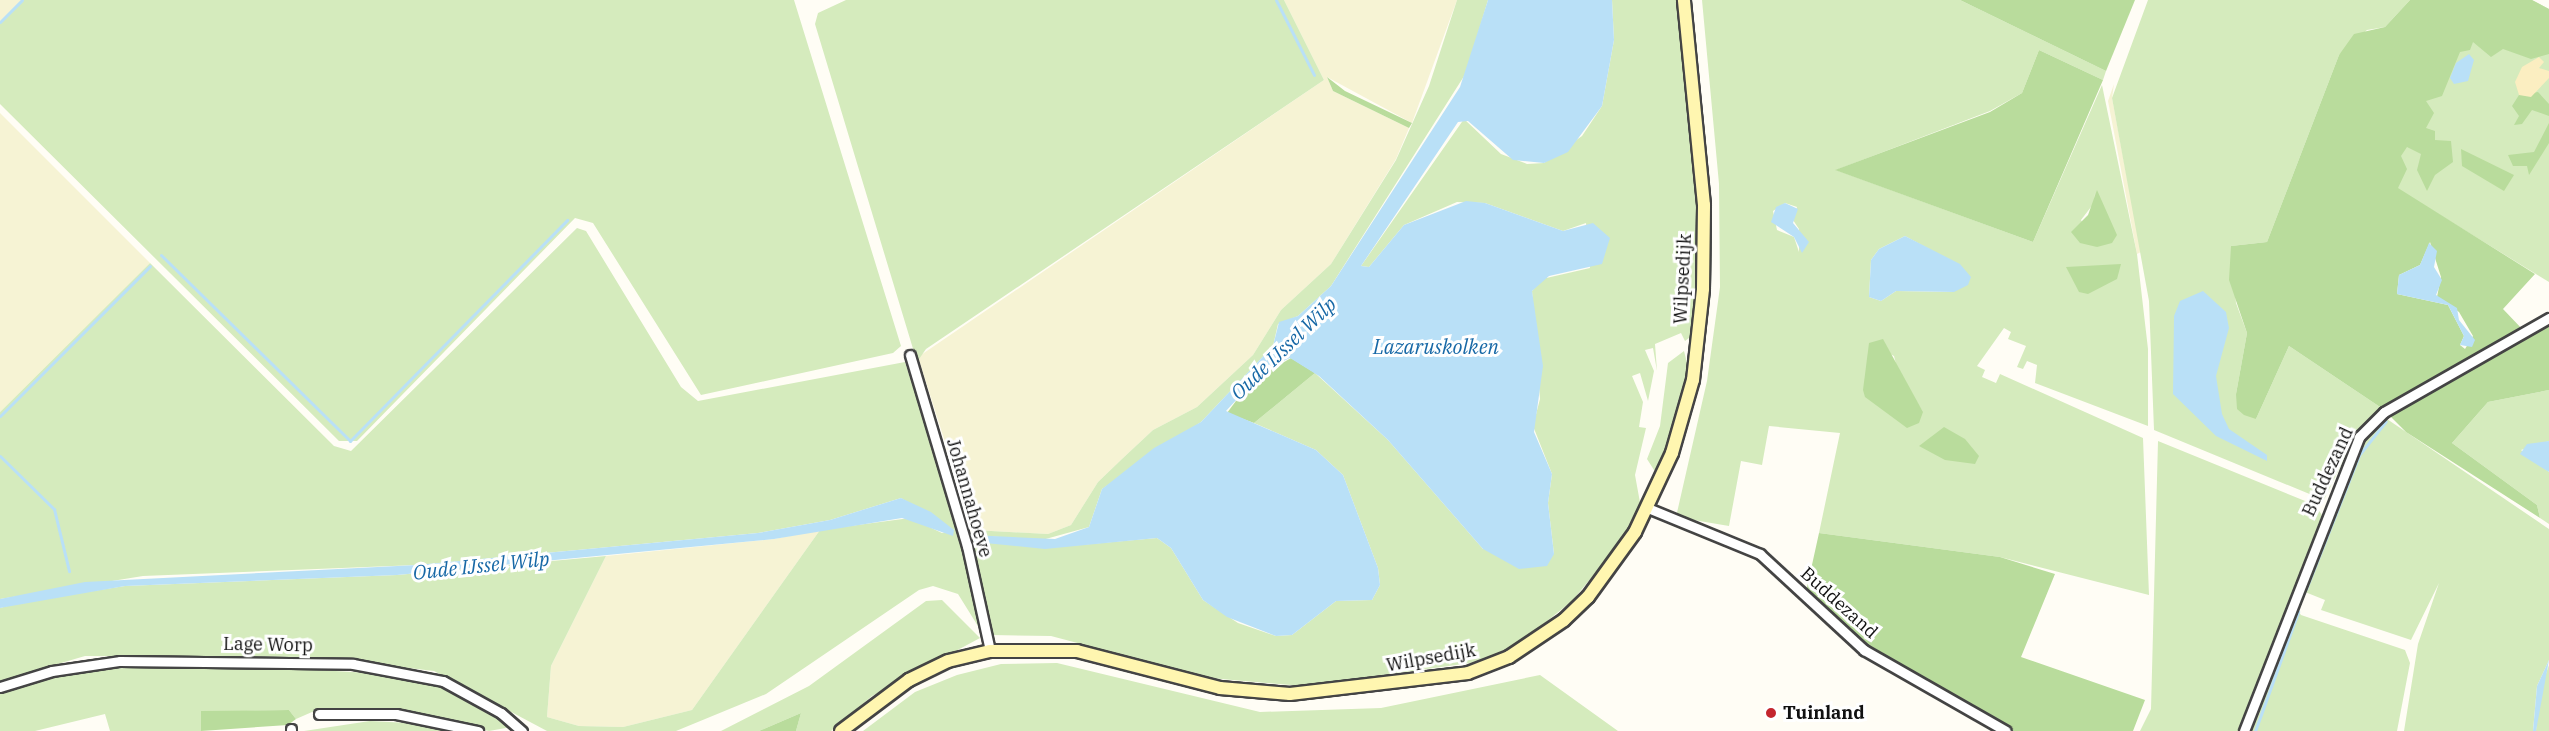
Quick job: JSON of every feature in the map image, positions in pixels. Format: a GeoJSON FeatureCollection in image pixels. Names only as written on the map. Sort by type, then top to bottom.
{"type":"FeatureCollection","features":[{"type":"Feature","properties":{"kind":"main road","name":"Wilpsedijk"},"geometry":{"type":"LineString","coordinates":[[841,731],[909,680],[948,661],[990,651],[1077,651],[1258,693],[1324,692],[1468,673],[1509,657],[1564,620],[1622,554],[1648,508],[1687,403],[1703,289],[1702,158],[1684,0]]}},
{"type":"Feature","properties":{"kind":"street","name":"Buddezand"},"geometry":{"type":"LineString","coordinates":[[2244,731],[2359,437],[2384,412],[2549,318]]}},
{"type":"Feature","properties":{"kind":"street","name":"Johannahoeve"},"geometry":{"type":"LineString","coordinates":[[910,355],[967,546],[990,651]]}},
{"type":"Feature","properties":{"kind":"street","name":"Buddezand"},"geometry":{"type":"LineString","coordinates":[[1648,508],[1760,554],[1876,658],[2006,731]]}},
{"type":"Feature","properties":{"kind":"street","name":"Lage Worp"},"geometry":{"type":"LineString","coordinates":[[0,687],[52,671],[120,661],[353,664],[443,681],[501,713],[522,731]]}},
{"type":"Feature","properties":{"kind":"street"},"geometry":{"type":"LineString","coordinates":[[319,714],[396,714],[478,731]]}},
{"type":"Feature","properties":{"kind":"shaded area"},"geometry":{"type":"Polygon","coordinates":[[[0,0],[24,0],[0,24],[0,0]]]}},
{"type":"Feature","properties":{"kind":"shaded area"},"geometry":{"type":"Polygon","coordinates":[[[1284,0],[1457,0],[1412,123],[1327,77],[1333,91],[1409,128],[1396,159],[1331,264],[1281,310],[1253,355],[1197,407],[1153,430],[1123,458],[1098,482],[1071,525],[1048,534],[973,530],[918,357],[1324,80],[1284,0]]]}},
{"type":"Feature","properties":{"kind":"shaded area"},"geometry":{"type":"Polygon","coordinates":[[[2114,84],[2112,98],[2141,252],[2137,254],[2108,101],[2114,84]]]}},
{"type":"Feature","properties":{"kind":"shaded area"},"geometry":{"type":"Polygon","coordinates":[[[0,113],[150,263],[0,412],[0,113]]]}},
{"type":"Feature","properties":{"kind":"shaded area"},"geometry":{"type":"Polygon","coordinates":[[[820,530],[692,710],[623,727],[579,726],[547,717],[551,666],[606,556],[774,539],[820,530]]]}},
{"type":"Feature","properties":{"kind":"green space"},"geometry":{"type":"Polygon","coordinates":[[[24,0],[794,0],[901,346],[893,353],[701,395],[593,223],[575,218],[357,441],[339,441],[0,104],[0,24],[24,0]]]}},
{"type":"Feature","properties":{"kind":"green space"},"geometry":{"type":"Polygon","coordinates":[[[846,0],[1284,0],[1324,80],[926,349],[917,362],[815,24],[818,13],[846,0]]]}},
{"type":"Feature","properties":{"kind":"green space"},"geometry":{"type":"Polygon","coordinates":[[[1457,0],[1488,0],[1466,73],[1331,286],[1298,316],[1278,324],[1273,346],[1201,422],[1102,489],[1089,527],[1042,540],[971,535],[973,530],[1048,534],[1071,525],[1098,482],[1123,458],[1153,430],[1197,407],[1253,355],[1281,310],[1331,264],[1396,160],[1429,86],[1457,0]]]}},
{"type":"Feature","properties":{"kind":"green space"},"geometry":{"type":"Polygon","coordinates":[[[1612,0],[1678,0],[1697,185],[1694,334],[1685,341],[1681,333],[1655,344],[1657,371],[1653,348],[1645,350],[1654,371],[1648,401],[1640,373],[1632,376],[1643,402],[1639,427],[1646,428],[1635,475],[1641,508],[1626,536],[1572,601],[1521,642],[1478,662],[1302,686],[1210,678],[1051,636],[992,635],[970,543],[1068,546],[1157,538],[1171,548],[1203,600],[1238,623],[1276,636],[1292,635],[1336,601],[1372,600],[1380,585],[1378,568],[1343,475],[1316,450],[1254,423],[1315,373],[1388,440],[1483,549],[1554,554],[1548,503],[1552,474],[1533,426],[1540,399],[1532,291],[1542,279],[1590,268],[1586,223],[1563,231],[1485,203],[1457,202],[1404,225],[1369,267],[1361,266],[1464,119],[1501,154],[1527,164],[1544,163],[1582,136],[1602,106],[1614,40],[1612,0]]]}},
{"type":"Feature","properties":{"kind":"green space"},"geometry":{"type":"Polygon","coordinates":[[[1702,0],[1960,0],[2106,71],[2103,80],[2039,50],[2022,93],[1990,111],[1836,170],[2033,242],[2102,85],[2137,254],[2148,349],[2148,426],[2035,383],[2037,365],[2027,361],[2023,369],[2017,367],[2026,346],[2008,339],[2011,332],[2004,328],[1977,366],[1985,370],[1982,377],[1996,383],[2000,374],[2143,438],[2149,595],[2000,557],[1819,533],[1840,433],[1769,426],[1762,465],[1741,461],[1729,526],[1676,517],[1707,381],[1720,287],[1719,184],[1702,0]],[[2094,193],[2094,203],[2081,220],[2097,247],[2094,193]],[[1785,203],[1773,211],[1777,230],[1794,237],[1799,252],[1799,229],[1793,220],[1797,207],[1785,203]],[[1905,236],[1879,249],[1871,260],[1869,297],[1881,301],[1896,291],[1954,292],[1940,255],[1905,236]],[[1869,343],[1923,412],[1899,376],[1894,356],[1869,343]]]}},
{"type":"Feature","properties":{"kind":"green space"},"geometry":{"type":"Polygon","coordinates":[[[1960,0],[2135,0],[2106,71],[1960,0]]]}},
{"type":"Feature","properties":{"kind":"green space"},"geometry":{"type":"Polygon","coordinates":[[[2148,0],[2410,0],[2385,27],[2367,30],[2339,55],[2267,242],[2231,246],[2236,303],[2247,333],[2236,394],[2256,419],[2289,346],[2383,409],[2356,435],[2324,500],[2154,430],[2149,301],[2112,98],[2148,0]]]}},
{"type":"Feature","properties":{"kind":"green space"},"geometry":{"type":"Polygon","coordinates":[[[2410,0],[2532,0],[2549,9],[2549,54],[2531,59],[2503,49],[2491,57],[2473,42],[2470,50],[2460,52],[2442,96],[2426,101],[2434,113],[2426,128],[2435,131],[2435,140],[2451,141],[2453,162],[2435,175],[2427,191],[2417,170],[2421,154],[2407,147],[2401,156],[2407,169],[2398,188],[2535,274],[2503,309],[2524,331],[2383,409],[2289,346],[2256,419],[2244,415],[2237,409],[2236,394],[2247,333],[2229,280],[2231,246],[2267,242],[2339,55],[2354,34],[2385,27],[2410,0]],[[2430,242],[2420,265],[2399,275],[2397,294],[2448,305],[2464,336],[2460,345],[2465,349],[2473,336],[2459,312],[2437,297],[2441,277],[2430,242]]]}},
{"type":"Feature","properties":{"kind":"green space"},"geometry":{"type":"Polygon","coordinates":[[[2452,0],[2532,0],[2549,9],[2549,282],[2370,172],[2452,0]]]}},
{"type":"Feature","properties":{"kind":"green space"},"geometry":{"type":"Polygon","coordinates":[[[2039,50],[2103,80],[2033,242],[1835,170],[1990,112],[2022,93],[2039,50]]]}},
{"type":"Feature","properties":{"kind":"green space"},"geometry":{"type":"Polygon","coordinates":[[[1327,77],[1345,91],[1412,123],[1409,128],[1333,91],[1327,77]]]}},
{"type":"Feature","properties":{"kind":"green space"},"geometry":{"type":"Polygon","coordinates":[[[2538,92],[2549,104],[2549,116],[2532,110],[2522,124],[2514,125],[2519,116],[2512,106],[2519,95],[2538,92]]]}},
{"type":"Feature","properties":{"kind":"green space"},"geometry":{"type":"Polygon","coordinates":[[[2549,123],[2549,143],[2529,175],[2527,166],[2513,166],[2508,155],[2534,152],[2549,123]]]}},
{"type":"Feature","properties":{"kind":"green space"},"geometry":{"type":"Polygon","coordinates":[[[2461,149],[2514,175],[2504,191],[2462,166],[2461,149]]]}},
{"type":"Feature","properties":{"kind":"green space"},"geometry":{"type":"Polygon","coordinates":[[[2097,190],[2117,235],[2112,243],[2097,247],[2080,243],[2071,232],[2088,215],[2097,190]]]}},
{"type":"Feature","properties":{"kind":"green space"},"geometry":{"type":"Polygon","coordinates":[[[577,228],[586,231],[681,387],[698,401],[905,362],[964,545],[981,631],[958,594],[933,586],[919,590],[766,694],[676,731],[547,731],[434,671],[316,657],[85,656],[0,681],[0,608],[22,602],[125,586],[397,575],[606,556],[551,666],[547,717],[579,726],[623,727],[692,710],[820,530],[910,518],[942,533],[954,530],[901,498],[830,520],[758,533],[417,565],[143,576],[0,599],[0,412],[150,263],[334,446],[351,451],[577,228]]]}},
{"type":"Feature","properties":{"kind":"green space"},"geometry":{"type":"Polygon","coordinates":[[[2121,264],[2117,279],[2088,294],[2079,292],[2066,267],[2121,264]]]}},
{"type":"Feature","properties":{"kind":"green space"},"geometry":{"type":"Polygon","coordinates":[[[2549,325],[2549,390],[2488,402],[2452,443],[2537,505],[2540,518],[2406,432],[2388,414],[2549,325]]]}},
{"type":"Feature","properties":{"kind":"green space"},"geometry":{"type":"Polygon","coordinates":[[[1883,339],[1923,412],[1919,423],[1907,428],[1865,397],[1863,390],[1869,343],[1883,339]]]}},
{"type":"Feature","properties":{"kind":"green space"},"geometry":{"type":"Polygon","coordinates":[[[1684,351],[1689,371],[1679,415],[1660,469],[1654,470],[1647,459],[1660,426],[1668,363],[1684,351]]]}},
{"type":"Feature","properties":{"kind":"green space"},"geometry":{"type":"Polygon","coordinates":[[[1291,358],[1315,373],[1254,423],[1227,413],[1250,382],[1291,358]]]}},
{"type":"Feature","properties":{"kind":"green space"},"geometry":{"type":"Polygon","coordinates":[[[2549,390],[2549,441],[2521,450],[2549,472],[2549,524],[2540,518],[2537,505],[2452,443],[2488,402],[2549,390]]]}},
{"type":"Feature","properties":{"kind":"green space"},"geometry":{"type":"Polygon","coordinates":[[[2384,417],[2549,529],[2549,660],[2537,686],[2533,731],[2404,731],[2418,644],[2439,583],[2411,640],[2321,610],[2325,600],[2300,590],[2362,438],[2384,417]]]}},
{"type":"Feature","properties":{"kind":"green space"},"geometry":{"type":"Polygon","coordinates":[[[1944,427],[1965,439],[1979,456],[1975,464],[1945,460],[1919,446],[1944,427]]]}},
{"type":"Feature","properties":{"kind":"green space"},"geometry":{"type":"Polygon","coordinates":[[[2158,441],[2315,505],[2322,515],[2239,731],[2140,731],[2151,709],[2158,441]]]}},
{"type":"Feature","properties":{"kind":"green space"},"geometry":{"type":"Polygon","coordinates":[[[1819,533],[2000,557],[2055,574],[2021,657],[2145,700],[2133,731],[2014,731],[1902,671],[1854,637],[1806,592],[1819,533]]]}},
{"type":"Feature","properties":{"kind":"green space"},"geometry":{"type":"Polygon","coordinates":[[[942,600],[980,638],[872,696],[831,731],[796,731],[801,713],[759,731],[721,731],[809,686],[926,601],[942,600]]]}},
{"type":"Feature","properties":{"kind":"green space"},"geometry":{"type":"Polygon","coordinates":[[[2294,605],[2301,615],[2405,650],[2410,663],[2397,731],[2248,731],[2294,605]]]}},
{"type":"Feature","properties":{"kind":"green space"},"geometry":{"type":"Polygon","coordinates":[[[1057,663],[1260,712],[1381,708],[1540,675],[1618,731],[863,731],[915,692],[957,675],[1001,664],[1057,663]]]}},
{"type":"Feature","properties":{"kind":"green space"},"geometry":{"type":"Polygon","coordinates":[[[231,665],[403,675],[451,687],[512,727],[489,731],[397,711],[360,709],[312,712],[296,719],[289,710],[201,712],[201,731],[110,731],[105,714],[35,731],[0,731],[0,691],[13,686],[96,669],[231,665]]]}},
{"type":"Feature","properties":{"kind":"green space"},"geometry":{"type":"Polygon","coordinates":[[[2549,665],[2549,731],[2536,731],[2539,694],[2549,665]]]}},
{"type":"Feature","properties":{"kind":"green space"},"geometry":{"type":"Polygon","coordinates":[[[289,710],[296,719],[288,725],[201,731],[201,711],[289,710]]]}},
{"type":"Feature","properties":{"kind":"green space"},"geometry":{"type":"Polygon","coordinates":[[[801,713],[796,731],[759,731],[801,713]]]}},
{"type":"Feature","properties":{"kind":"green space"},"geometry":{"type":"Polygon","coordinates":[[[370,721],[409,723],[450,731],[304,731],[370,721]]]}},
{"type":"Feature","properties":{"kind":"sand"},"geometry":{"type":"Polygon","coordinates":[[[2539,57],[2544,62],[2539,68],[2549,71],[2549,78],[2531,97],[2519,95],[2515,82],[2522,67],[2539,57]]]}},
{"type":"Feature","properties":{"kind":"water","name":"Lazaruskolken"},"geometry":{"type":"Polygon","coordinates":[[[1488,0],[1612,0],[1614,40],[1602,106],[1568,152],[1544,163],[1513,160],[1468,121],[1458,122],[1361,266],[1369,267],[1404,225],[1466,201],[1485,203],[1563,231],[1593,223],[1610,238],[1602,264],[1549,276],[1532,291],[1543,366],[1534,432],[1552,474],[1548,503],[1554,554],[1547,566],[1519,569],[1483,549],[1388,440],[1319,376],[1290,358],[1264,370],[1226,411],[1316,450],[1343,475],[1378,568],[1380,585],[1372,600],[1336,601],[1292,635],[1276,636],[1227,617],[1203,600],[1171,548],[1157,538],[1045,549],[975,542],[971,535],[1055,539],[1089,527],[1102,489],[1154,448],[1201,422],[1273,346],[1279,322],[1298,316],[1331,286],[1460,87],[1488,0]]]}},
{"type":"Feature","properties":{"kind":"water"},"geometry":{"type":"Polygon","coordinates":[[[2469,54],[2474,60],[2468,81],[2454,84],[2450,78],[2456,63],[2469,54]]]}},
{"type":"Feature","properties":{"kind":"water"},"geometry":{"type":"Polygon","coordinates":[[[1785,203],[1798,209],[1793,223],[1809,242],[1802,253],[1794,237],[1771,222],[1776,207],[1785,203]]]}},
{"type":"Feature","properties":{"kind":"water"},"geometry":{"type":"Polygon","coordinates":[[[1905,236],[1960,264],[1971,277],[1968,285],[1954,292],[1896,291],[1881,301],[1869,297],[1871,260],[1879,249],[1905,236]]]}},
{"type":"Feature","properties":{"kind":"water"},"geometry":{"type":"Polygon","coordinates":[[[2429,243],[2437,251],[2434,267],[2442,280],[2436,295],[2457,308],[2459,320],[2475,340],[2472,347],[2460,345],[2464,336],[2448,305],[2397,294],[2399,275],[2420,265],[2429,243]]]}},
{"type":"Feature","properties":{"kind":"water"},"geometry":{"type":"Polygon","coordinates":[[[2203,291],[2226,312],[2229,328],[2216,376],[2222,414],[2229,429],[2267,455],[2267,461],[2216,436],[2173,394],[2174,316],[2180,301],[2203,291]]]}},
{"type":"Feature","properties":{"kind":"water"},"geometry":{"type":"Polygon","coordinates":[[[2549,441],[2549,472],[2520,454],[2527,444],[2549,441]]]}},
{"type":"Feature","properties":{"kind":"water","name":"Oude IJssel Wilp"},"geometry":{"type":"Polygon","coordinates":[[[901,498],[931,512],[954,530],[953,536],[902,518],[774,539],[397,575],[125,586],[0,608],[0,599],[85,582],[417,565],[758,533],[830,520],[901,498]]]}},
{"type":"Feature","properties":{"kind":"water"},"geometry":{"type":"Polygon","coordinates":[[[2549,660],[2536,731],[2533,731],[2537,686],[2549,660]]]}},
{"type":"Feature","properties":{"kind":"waterway"},"geometry":{"type":"LineString","coordinates":[[0,22],[22,0]]}},
{"type":"Feature","properties":{"kind":"waterway"},"geometry":{"type":"LineString","coordinates":[[1276,0],[1314,75]]}},
{"type":"Feature","properties":{"kind":"waterway"},"geometry":{"type":"LineString","coordinates":[[161,255],[350,441],[567,220]]}},
{"type":"Feature","properties":{"kind":"waterway"},"geometry":{"type":"LineString","coordinates":[[0,416],[150,266]]}},
{"type":"Feature","properties":{"kind":"waterway"},"geometry":{"type":"LineString","coordinates":[[2306,589],[2359,455],[2386,421]]}},
{"type":"Feature","properties":{"kind":"waterway"},"geometry":{"type":"LineString","coordinates":[[0,456],[54,509],[69,571]]}},
{"type":"Feature","properties":{"kind":"waterway"},"geometry":{"type":"LineString","coordinates":[[2255,731],[2298,612]]}},
{"type":"Feature","properties":{"kind":"place","name":"Tuinland"},"geometry":{"type":"Point","coordinates":[1771,713]}}]}
